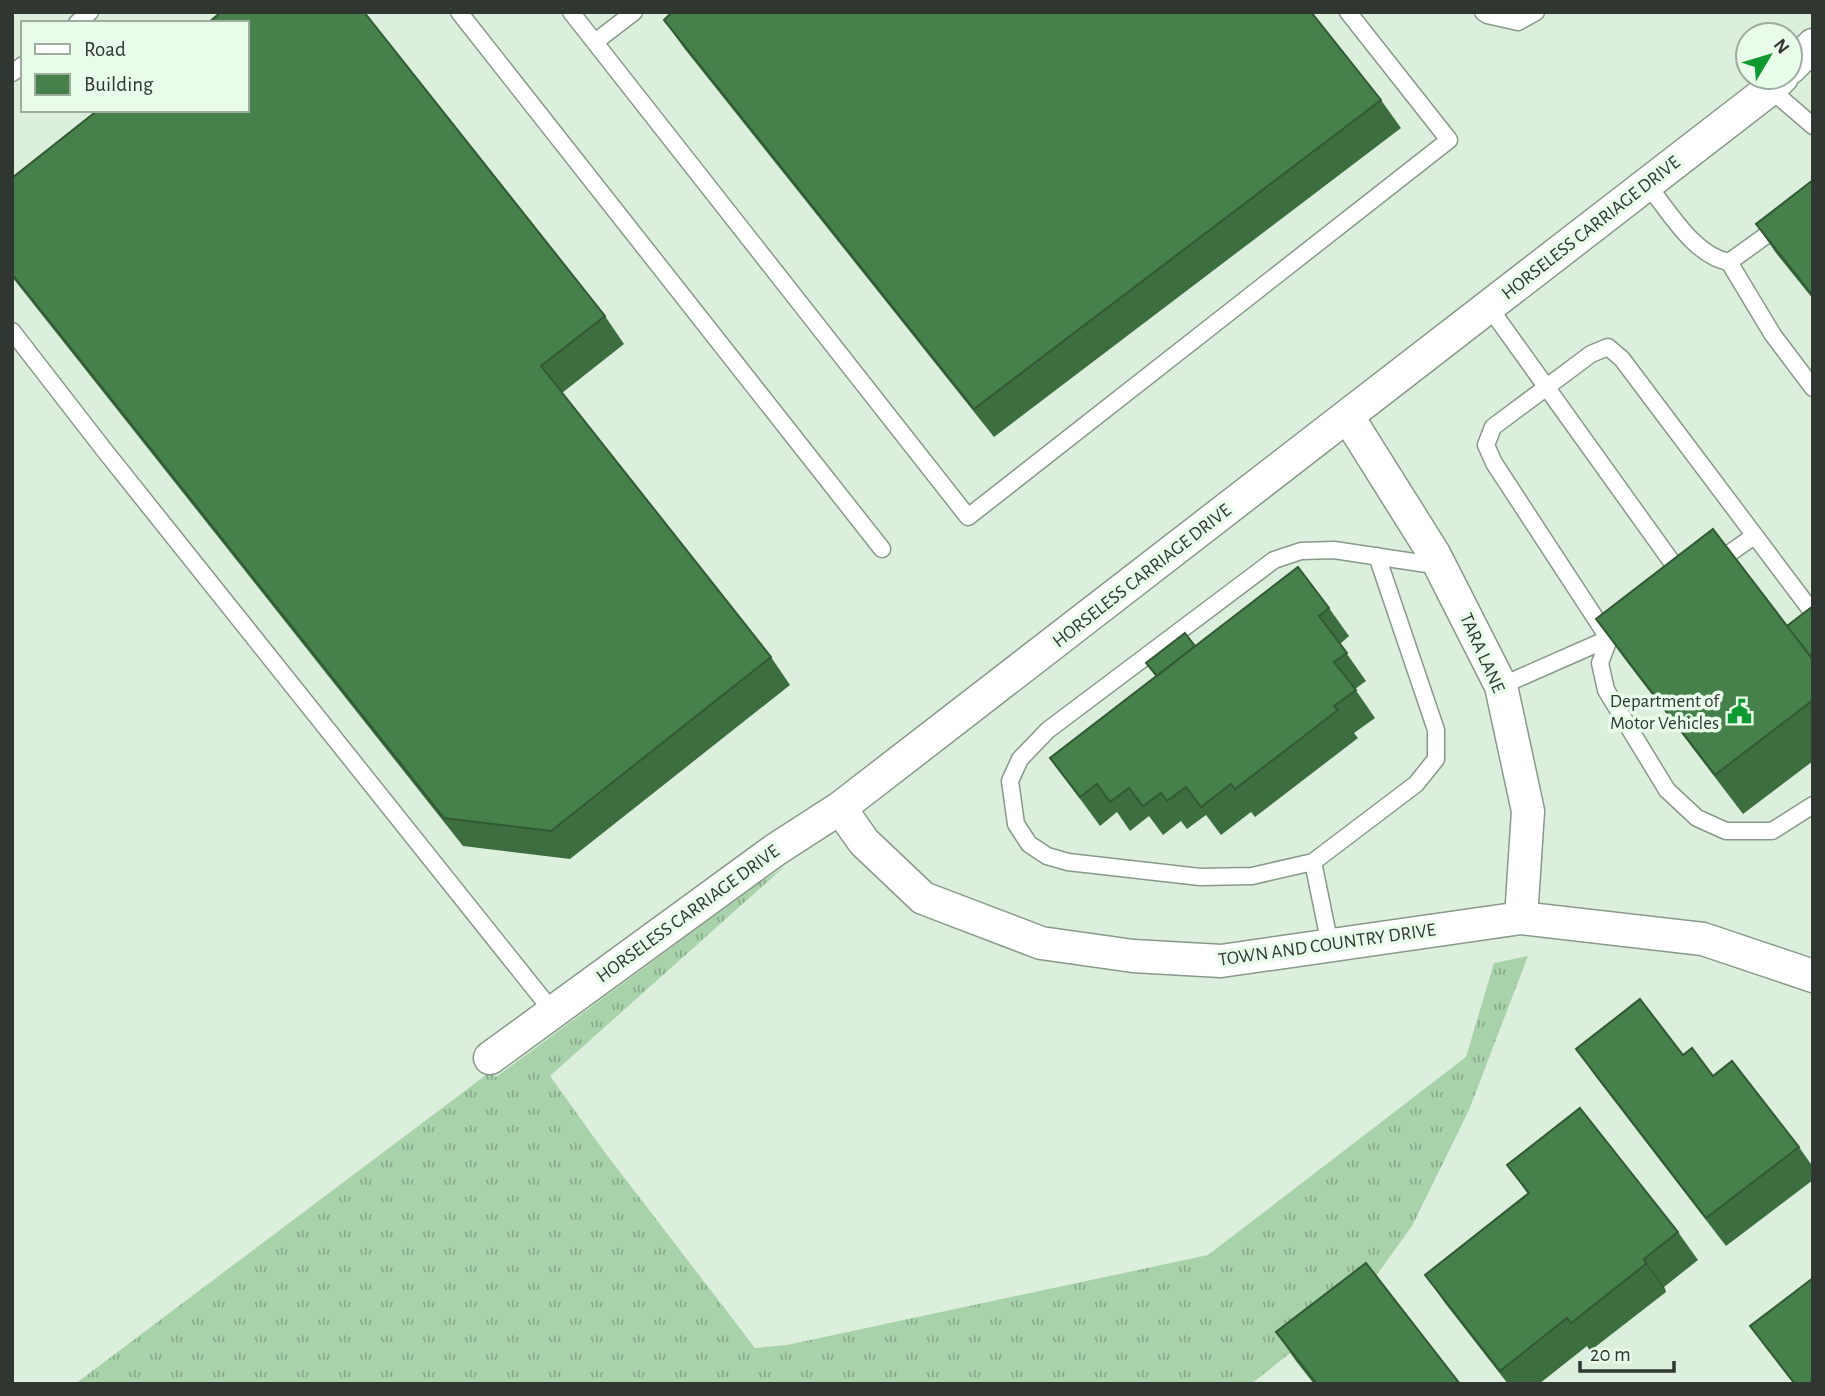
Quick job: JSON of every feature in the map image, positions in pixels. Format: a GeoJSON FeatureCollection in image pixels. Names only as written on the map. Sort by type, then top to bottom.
{"type":"FeatureCollection","features":[{"type":"Feature","properties":{"kind":"street","name":"HORSELESS CARRIAGE DRIVE"},"geometry":{"type":"LineString","coordinates":[[491,1058],[775,850],[840,808],[1348,417],[1765,91]]}},
{"type":"Feature","properties":{"kind":"street","name":"TARA LANE"},"geometry":{"type":"LineString","coordinates":[[1348,417],[1441,566],[1500,686],[1528,811],[1521,918]]}},
{"type":"Feature","properties":{"kind":"street","name":"TOWN AND COUNTRY DRIVE"},"geometry":{"type":"LineString","coordinates":[[840,808],[864,842],[923,898],[1041,943],[1133,956],[1222,961],[1521,918],[1703,939],[1813,976]]}},
{"type":"Feature","properties":{"kind":"lane"},"geometry":{"type":"LineString","coordinates":[[459,12],[883,549]]}},
{"type":"Feature","properties":{"kind":"lane"},"geometry":{"type":"LineString","coordinates":[[571,12],[968,517],[1450,140],[1348,12]]}},
{"type":"Feature","properties":{"kind":"lane"},"geometry":{"type":"LineString","coordinates":[[595,42],[634,12]]}},
{"type":"Feature","properties":{"kind":"lane"},"geometry":{"type":"LineString","coordinates":[[1483,12],[1518,22],[1536,12]]}},
{"type":"Feature","properties":{"kind":"lane"},"geometry":{"type":"LineString","coordinates":[[1790,91],[1813,126]]}},
{"type":"Feature","properties":{"kind":"lane"},"geometry":{"type":"LineString","coordinates":[[1647,184],[1697,246],[1717,260],[1729,262],[1784,223],[1791,215]]}},
{"type":"Feature","properties":{"kind":"lane"},"geometry":{"type":"LineString","coordinates":[[1729,262],[1773,335],[1813,388]]}},
{"type":"Feature","properties":{"kind":"lane"},"geometry":{"type":"LineString","coordinates":[[1489,307],[1682,588],[1754,536]]}},
{"type":"Feature","properties":{"kind":"lane"},"geometry":{"type":"LineString","coordinates":[[12,331],[113,462],[553,1013]]}},
{"type":"Feature","properties":{"kind":"lane"},"geometry":{"type":"LineString","coordinates":[[1615,635],[1494,463],[1486,445],[1493,427],[1591,354],[1608,347],[1622,359],[1813,613]]}},
{"type":"Feature","properties":{"kind":"lane"},"geometry":{"type":"LineString","coordinates":[[1377,556],[1436,730],[1436,759],[1416,784],[1313,862],[1252,876],[1200,877],[1068,862],[1047,856],[1029,844],[1016,824],[1010,781],[1020,759],[1048,730],[1274,559],[1301,551],[1334,550],[1377,556],[1441,566]]}},
{"type":"Feature","properties":{"kind":"lane"},"geometry":{"type":"LineString","coordinates":[[1500,686],[1615,635]]}},
{"type":"Feature","properties":{"kind":"lane"},"geometry":{"type":"LineString","coordinates":[[1615,635],[1600,663],[1606,690],[1667,790],[1697,818],[1726,831],[1772,831],[1813,804]]}},
{"type":"Feature","properties":{"kind":"lane"},"geometry":{"type":"LineString","coordinates":[[1313,862],[1331,945]]}},
{"type":"Feature","properties":{"kind":"green space"},"geometry":{"type":"Polygon","coordinates":[[[784,867],[550,1076],[603,1150],[755,1348],[787,1345],[1208,1255],[1466,1057],[1494,963],[1528,956],[1469,1110],[1412,1226],[1361,1297],[1251,1384],[75,1384],[490,1072],[496,1077],[784,867]]]}},
{"type":"Feature","properties":{"kind":"building"},"geometry":{"type":"Polygon","coordinates":[[[221,12],[364,12],[605,316],[541,366],[771,657],[551,831],[444,818],[12,274],[12,178],[95,112],[248,112],[248,21],[210,21],[221,12]]]}},
{"type":"Feature","properties":{"kind":"building"},"geometry":{"type":"Polygon","coordinates":[[[672,12],[1311,12],[1381,100],[974,409],[664,20],[672,12]]]}},
{"type":"Feature","properties":{"kind":"building"},"geometry":{"type":"Polygon","coordinates":[[[1813,180],[1813,296],[1756,224],[1813,180]]]}},
{"type":"Feature","properties":{"kind":"building","name":"Department of Motor Vehicles"},"geometry":{"type":"Polygon","coordinates":[[[1713,529],[1813,660],[1813,700],[1715,775],[1596,619],[1713,529]]]}},
{"type":"Feature","properties":{"kind":"building"},"geometry":{"type":"Polygon","coordinates":[[[1298,567],[1329,608],[1319,616],[1347,653],[1334,662],[1356,690],[1334,706],[1338,710],[1235,789],[1231,784],[1201,807],[1186,787],[1167,801],[1161,793],[1143,806],[1129,788],[1110,802],[1097,784],[1080,797],[1050,758],[1298,567]]]}},
{"type":"Feature","properties":{"kind":"building"},"geometry":{"type":"Polygon","coordinates":[[[1813,606],[1813,657],[1812,658],[1787,626],[1813,606]]]}},
{"type":"Feature","properties":{"kind":"building"},"geometry":{"type":"Polygon","coordinates":[[[1185,633],[1195,646],[1157,676],[1146,663],[1185,633]]]}},
{"type":"Feature","properties":{"kind":"building"},"geometry":{"type":"Polygon","coordinates":[[[1640,999],[1683,1055],[1692,1048],[1713,1076],[1732,1061],[1799,1147],[1706,1218],[1576,1049],[1640,999]]]}},
{"type":"Feature","properties":{"kind":"building"},"geometry":{"type":"Polygon","coordinates":[[[1580,1108],[1678,1232],[1644,1259],[1646,1264],[1571,1323],[1567,1318],[1500,1371],[1425,1275],[1529,1193],[1507,1165],[1580,1108]]]}},
{"type":"Feature","properties":{"kind":"building"},"geometry":{"type":"Polygon","coordinates":[[[1366,1263],[1460,1384],[1317,1384],[1276,1332],[1366,1263]]]}},
{"type":"Feature","properties":{"kind":"building"},"geometry":{"type":"Polygon","coordinates":[[[1813,1278],[1813,1384],[1795,1384],[1750,1326],[1813,1278]]]}},
{"type":"Feature","properties":{"kind":"place","name":"Department of Motor Vehicles"},"geometry":{"type":"Point","coordinates":[1739,712]}}]}
